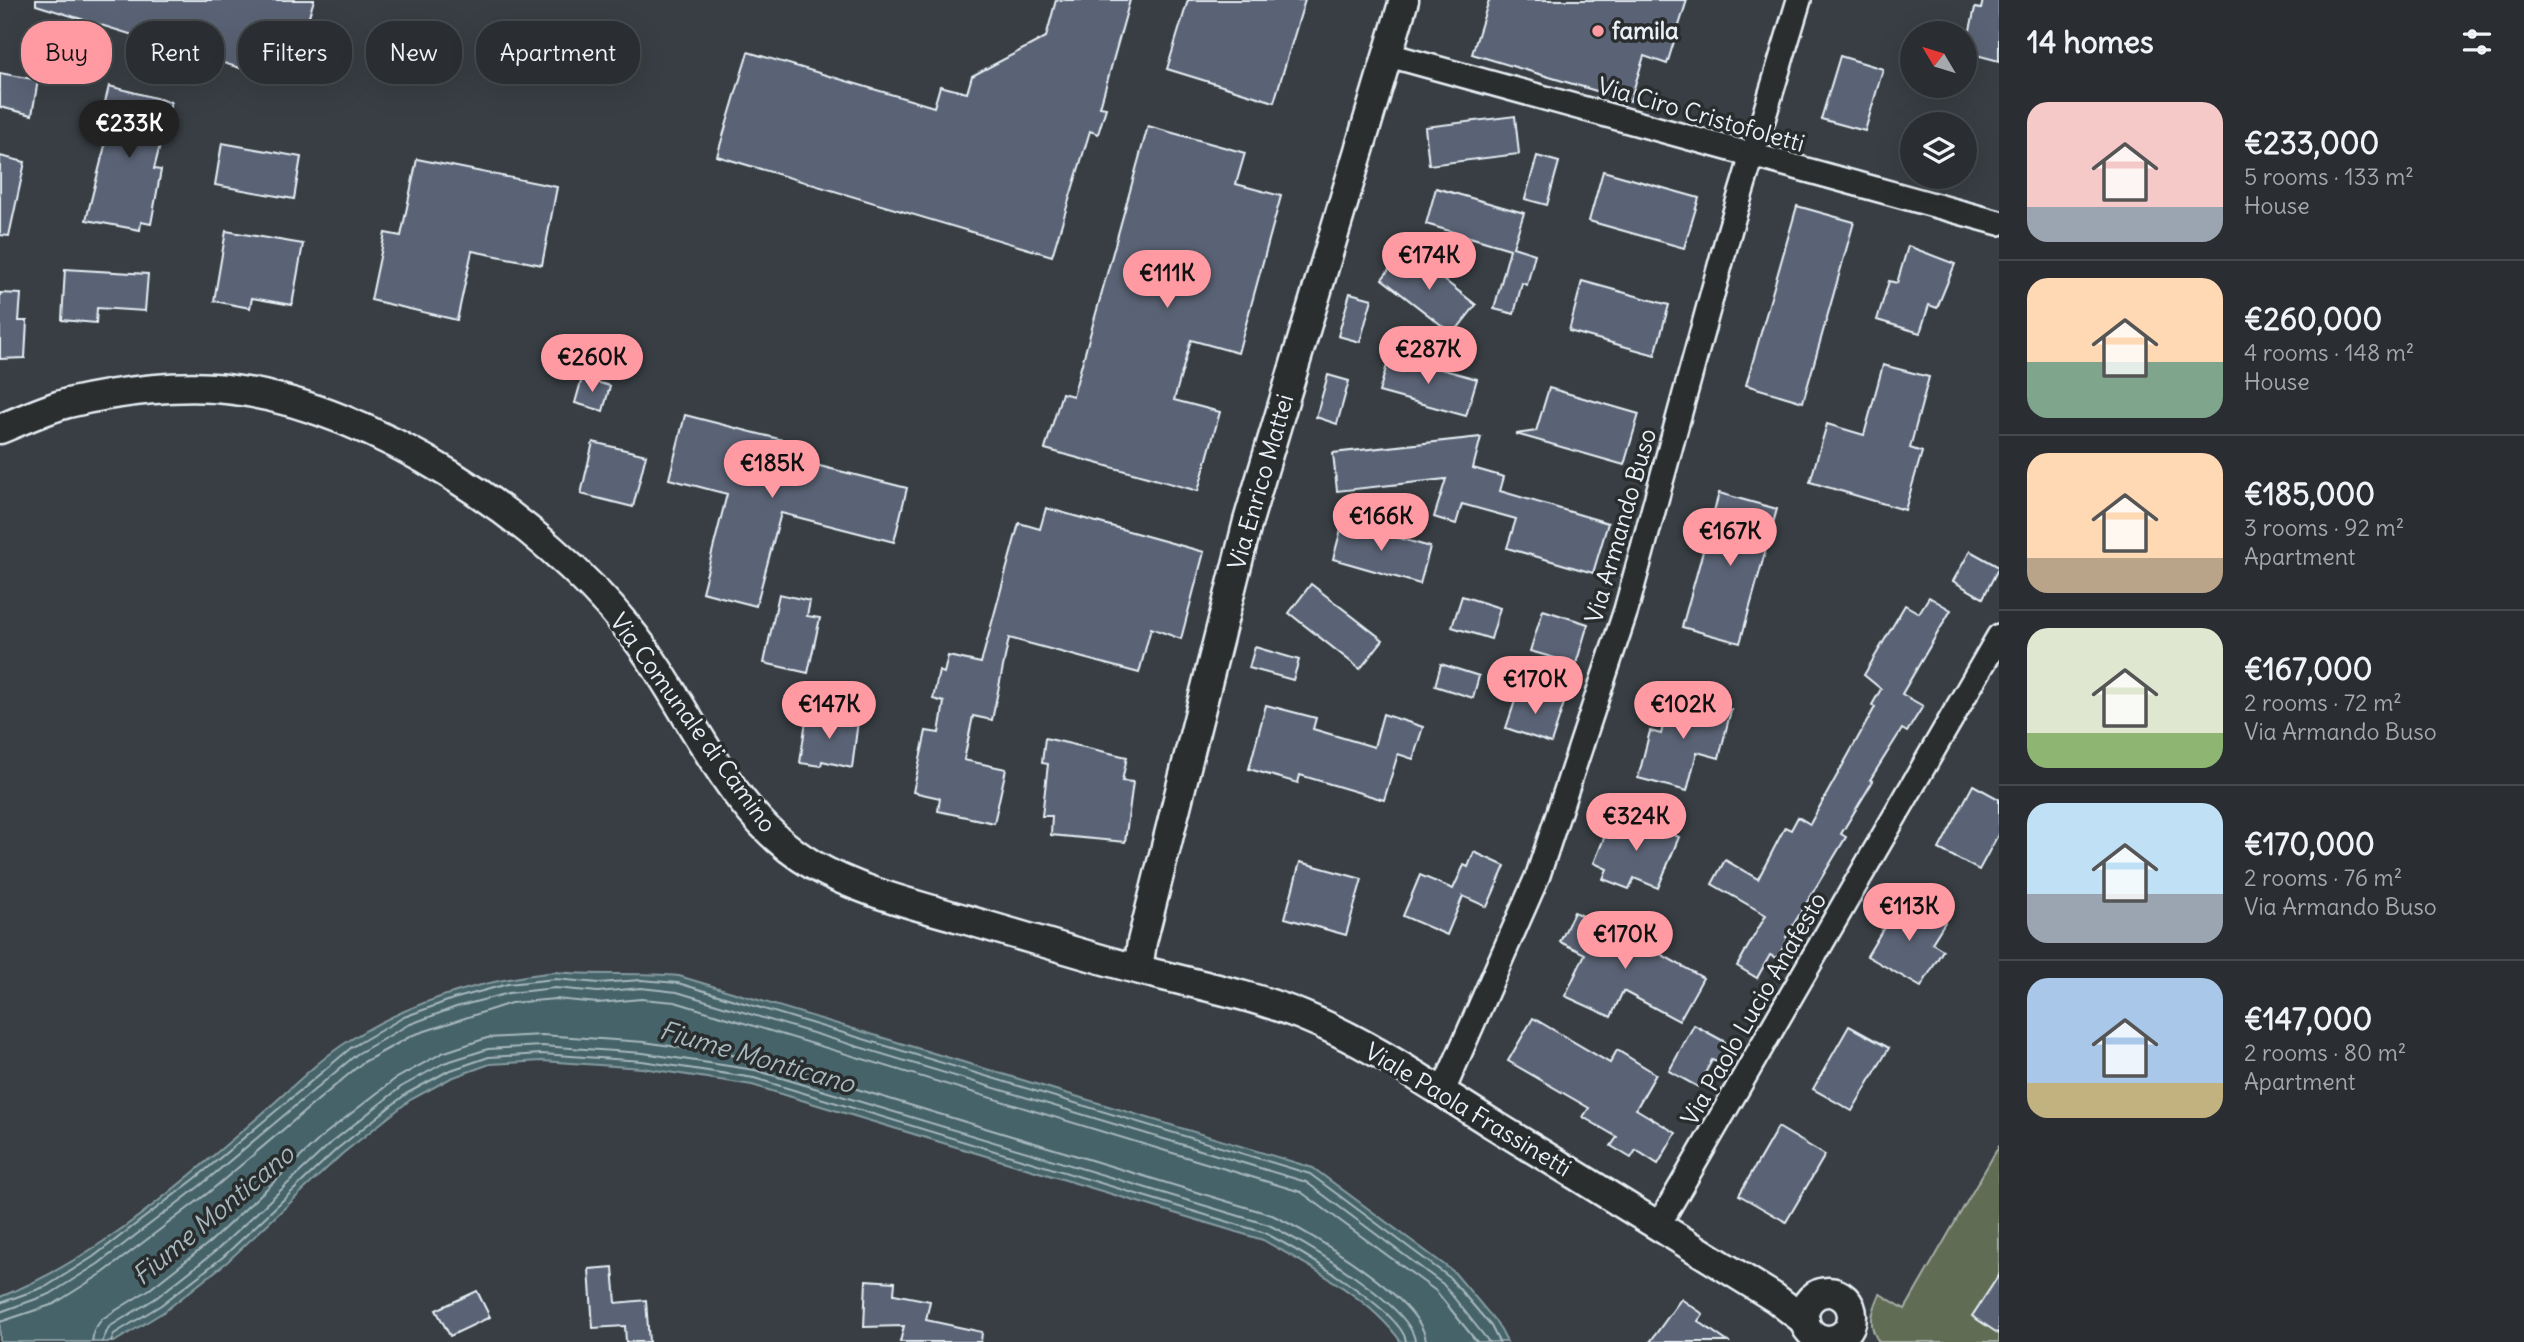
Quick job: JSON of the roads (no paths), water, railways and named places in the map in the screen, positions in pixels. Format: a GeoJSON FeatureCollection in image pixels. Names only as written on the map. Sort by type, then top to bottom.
{"type":"FeatureCollection","features":[{"type":"Feature","properties":{"kind":"street","name":"Via Enrico Mattei"},"geometry":{"type":"LineString","coordinates":[[1138,969],[1248,522],[1390,55],[1404,0]]}},
{"type":"Feature","properties":{"kind":"street","name":"Via Armando Buso"},"geometry":{"type":"LineString","coordinates":[[1442,1093],[1538,875],[1626,610],[1752,157],[1799,0]]}},
{"type":"Feature","properties":{"kind":"street","name":"Via Ciro Cristofoletti"},"geometry":{"type":"LineString","coordinates":[[1390,55],[1999,223]]}},
{"type":"Feature","properties":{"kind":"street","name":"Via Comunale di Camino"},"geometry":{"type":"LineString","coordinates":[[0,429],[67,404],[150,391],[229,389],[295,401],[382,438],[483,496],[568,565],[629,628],[727,779],[781,843],[810,863],[866,890],[1138,969]]}},
{"type":"Feature","properties":{"kind":"street","name":"Via Paolo Lucio Anafesto"},"geometry":{"type":"LineString","coordinates":[[1658,1226],[1999,636]]}},
{"type":"Feature","properties":{"kind":"street","name":"Viale Paola Frassinetti"},"geometry":{"type":"LineString","coordinates":[[1138,969],[1229,990],[1304,1016],[1371,1050],[1777,1299],[1809,1309]]}},
{"type":"Feature","properties":{"kind":"street"},"geometry":{"type":"LineString","coordinates":[[1834,1292],[1847,1300],[1852,1314],[1842,1338],[1814,1335],[1809,1309],[1834,1292]]}},
{"type":"Feature","properties":{"kind":"water","name":"Fiume Monticano"},"geometry":{"type":"Polygon","coordinates":[[[555,972],[679,976],[1313,1168],[1454,1272],[1497,1323],[1507,1342],[1401,1342],[1373,1311],[1356,1297],[1263,1240],[752,1085],[642,1068],[542,1061],[490,1064],[451,1078],[410,1100],[342,1154],[227,1262],[165,1311],[114,1342],[0,1342],[0,1297],[70,1263],[135,1219],[197,1170],[337,1048],[374,1026],[423,1003],[475,986],[555,972]]]}},
{"type":"Feature","properties":{"kind":"place","name":"famila"},"geometry":{"type":"Point","coordinates":[1598,31]}}]}
